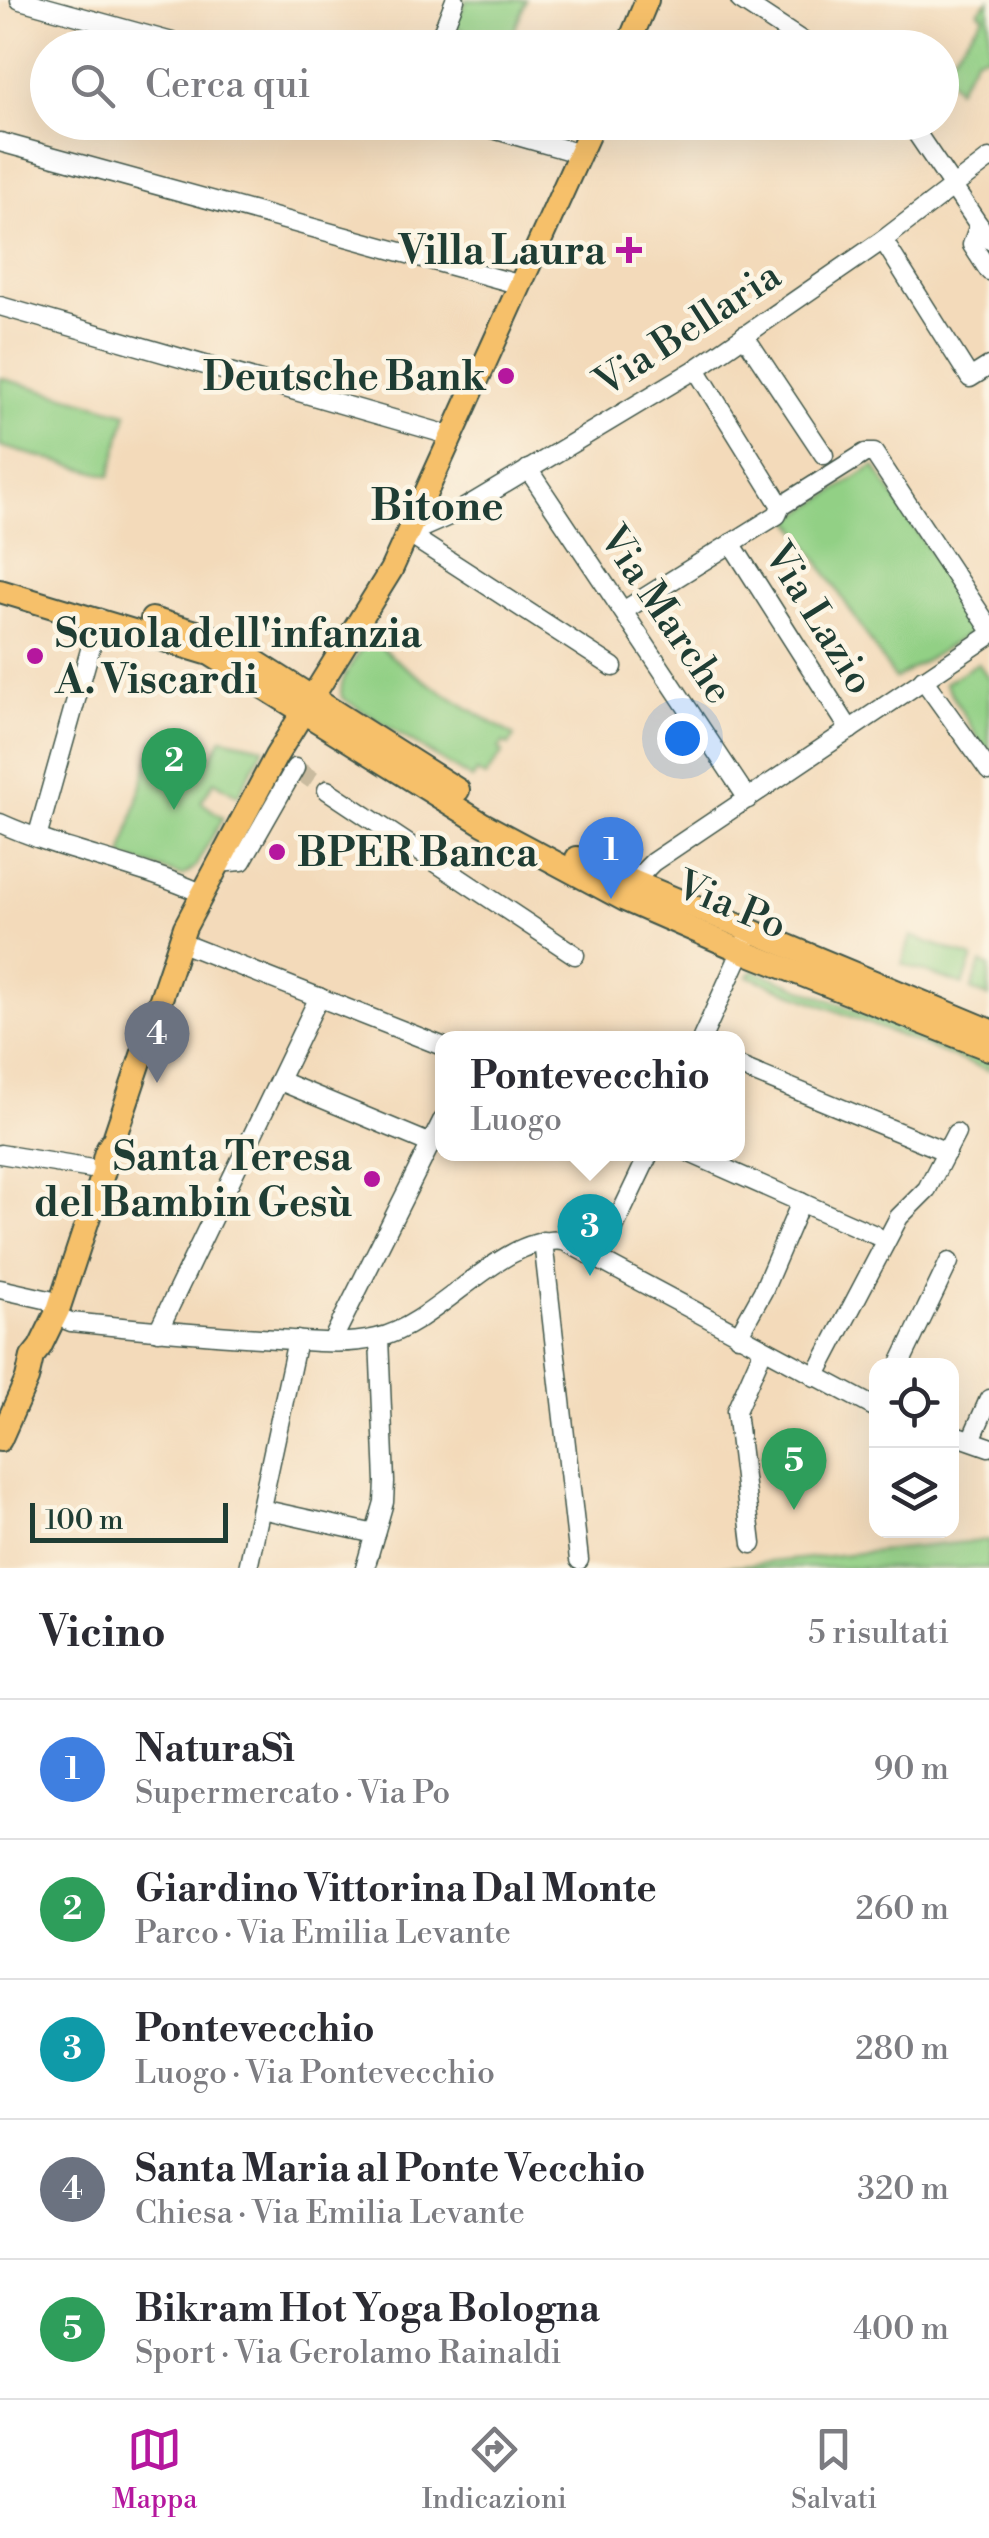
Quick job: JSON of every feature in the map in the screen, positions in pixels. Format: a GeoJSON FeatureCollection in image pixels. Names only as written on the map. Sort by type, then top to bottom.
{"type":"FeatureCollection","features":[{"type":"Feature","properties":{"kind":"main road"},"geometry":{"type":"LineString","coordinates":[[635,30],[648,0]]}},
{"type":"Feature","properties":{"kind":"main road"},"geometry":{"type":"LineString","coordinates":[[0,1440],[8,1403],[37,1366],[40,1348],[58,1310],[104,1171],[113,1165],[117,1151],[114,1140],[179,942],[217,863],[290,765],[308,704],[391,570],[587,140]]}},
{"type":"Feature","properties":{"kind":"main road"},"geometry":{"type":"LineString","coordinates":[[0,576],[220,639],[308,704]]}},
{"type":"Feature","properties":{"kind":"main road"},"geometry":{"type":"LineString","coordinates":[[0,591],[193,647],[308,704]]}},
{"type":"Feature","properties":{"kind":"main road","name":"Via Po"},"geometry":{"type":"LineString","coordinates":[[308,704],[483,824],[628,892],[989,1049]]}},
{"type":"Feature","properties":{"kind":"main road","name":"Via Po"},"geometry":{"type":"LineString","coordinates":[[746,942],[989,1030]]}},
{"type":"Feature","properties":{"kind":"street"},"geometry":{"type":"LineString","coordinates":[[20,0],[129,30]]}},
{"type":"Feature","properties":{"kind":"street"},"geometry":{"type":"LineString","coordinates":[[443,30],[455,0]]}},
{"type":"Feature","properties":{"kind":"street"},"geometry":{"type":"LineString","coordinates":[[740,0],[786,30]]}},
{"type":"Feature","properties":{"kind":"street"},"geometry":{"type":"LineString","coordinates":[[532,140],[581,154]]}},
{"type":"Feature","properties":{"kind":"street"},"geometry":{"type":"LineString","coordinates":[[921,140],[984,232],[972,245],[989,271]]}},
{"type":"Feature","properties":{"kind":"street"},"geometry":{"type":"LineString","coordinates":[[0,142],[521,286]]}},
{"type":"Feature","properties":{"kind":"street","name":"Via Bellaria"},"geometry":{"type":"LineString","coordinates":[[408,534],[456,513],[696,369],[883,240],[989,159]]}},
{"type":"Feature","properties":{"kind":"street"},"geometry":{"type":"LineString","coordinates":[[883,240],[970,378],[989,366]]}},
{"type":"Feature","properties":{"kind":"street"},"geometry":{"type":"LineString","coordinates":[[0,306],[452,436]]}},
{"type":"Feature","properties":{"kind":"street"},"geometry":{"type":"LineString","coordinates":[[744,335],[824,455]]}},
{"type":"Feature","properties":{"kind":"street"},"geometry":{"type":"LineString","coordinates":[[696,369],[780,506]]}},
{"type":"Feature","properties":{"kind":"street"},"geometry":{"type":"LineString","coordinates":[[623,611],[777,515],[780,506],[864,453],[874,453],[989,627]]}},
{"type":"Feature","properties":{"kind":"street","name":"Via Marche"},"geometry":{"type":"LineString","coordinates":[[528,468],[748,799]]}},
{"type":"Feature","properties":{"kind":"street"},"geometry":{"type":"LineString","coordinates":[[408,534],[614,667]]}},
{"type":"Feature","properties":{"kind":"street","name":"Via Lazio"},"geometry":{"type":"LineString","coordinates":[[732,544],[850,730]]}},
{"type":"Feature","properties":{"kind":"street"},"geometry":{"type":"LineString","coordinates":[[37,838],[99,618]]}},
{"type":"Feature","properties":{"kind":"street"},"geometry":{"type":"LineString","coordinates":[[628,892],[653,862],[989,636]]}},
{"type":"Feature","properties":{"kind":"street"},"geometry":{"type":"LineString","coordinates":[[923,679],[989,772]]}},
{"type":"Feature","properties":{"kind":"street"},"geometry":{"type":"LineString","coordinates":[[328,790],[575,955]]}},
{"type":"Feature","properties":{"kind":"street"},"geometry":{"type":"LineString","coordinates":[[0,822],[201,894]]}},
{"type":"Feature","properties":{"kind":"street"},"geometry":{"type":"LineString","coordinates":[[179,942],[435,1043]]}},
{"type":"Feature","properties":{"kind":"street"},"geometry":{"type":"LineString","coordinates":[[705,1031],[746,942]]}},
{"type":"Feature","properties":{"kind":"street"},"geometry":{"type":"LineString","coordinates":[[158,1331],[319,998]]}},
{"type":"Feature","properties":{"kind":"street"},"geometry":{"type":"LineString","coordinates":[[745,1069],[947,1152]]}},
{"type":"Feature","properties":{"kind":"street"},"geometry":{"type":"LineString","coordinates":[[280,1081],[431,1144]]}},
{"type":"Feature","properties":{"kind":"street"},"geometry":{"type":"LineString","coordinates":[[816,1378],[899,1218],[927,1189],[956,1133]]}},
{"type":"Feature","properties":{"kind":"street"},"geometry":{"type":"LineString","coordinates":[[332,1341],[435,1135]]}},
{"type":"Feature","properties":{"kind":"street"},"geometry":{"type":"LineString","coordinates":[[0,1154],[104,1171]]}},
{"type":"Feature","properties":{"kind":"street"},"geometry":{"type":"LineString","coordinates":[[598,1258],[646,1161]]}},
{"type":"Feature","properties":{"kind":"street"},"geometry":{"type":"LineString","coordinates":[[708,1161],[875,1235]]}},
{"type":"Feature","properties":{"kind":"street"},"geometry":{"type":"LineString","coordinates":[[738,1336],[801,1202]]}},
{"type":"Feature","properties":{"kind":"street"},"geometry":{"type":"LineString","coordinates":[[0,1289],[44,1298],[61,1318],[70,1322],[297,1340],[379,1338],[413,1324],[520,1248],[543,1241],[564,1241],[869,1404]]}},
{"type":"Feature","properties":{"kind":"street"},"geometry":{"type":"LineString","coordinates":[[543,1241],[579,1560]]}},
{"type":"Feature","properties":{"kind":"street"},"geometry":{"type":"LineString","coordinates":[[903,1358],[949,1262]]}},
{"type":"Feature","properties":{"kind":"street"},"geometry":{"type":"LineString","coordinates":[[365,1568],[386,1482],[379,1338]]}},
{"type":"Feature","properties":{"kind":"street"},"geometry":{"type":"LineString","coordinates":[[248,1568],[297,1340]]}},
{"type":"Feature","properties":{"kind":"street"},"geometry":{"type":"LineString","coordinates":[[752,1544],[736,1410],[763,1350]]}},
{"type":"Feature","properties":{"kind":"street"},"geometry":{"type":"LineString","coordinates":[[980,1444],[989,1399]]}},
{"type":"Feature","properties":{"kind":"street"},"geometry":{"type":"LineString","coordinates":[[260,1509],[375,1534]]}},
{"type":"Feature","properties":{"kind":"green space"},"geometry":{"type":"Polygon","coordinates":[[[466,0],[526,0],[515,30],[454,27],[466,0]]]}},
{"type":"Feature","properties":{"kind":"green space"},"geometry":{"type":"Polygon","coordinates":[[[989,0],[989,54],[976,57],[959,86],[959,48],[984,16],[978,11],[989,0]]]}},
{"type":"Feature","properties":{"kind":"green space"},"geometry":{"type":"Polygon","coordinates":[[[0,378],[127,413],[110,476],[0,446],[0,378]]]}},
{"type":"Feature","properties":{"kind":"green space"},"geometry":{"type":"Polygon","coordinates":[[[874,466],[980,627],[895,679],[791,519],[874,466]]]}},
{"type":"Feature","properties":{"kind":"green space"},"geometry":{"type":"Polygon","coordinates":[[[369,637],[421,678],[514,736],[509,745],[503,743],[499,749],[503,752],[485,777],[477,772],[472,779],[342,698],[342,683],[369,637]]]}},
{"type":"Feature","properties":{"kind":"green space"},"geometry":{"type":"Polygon","coordinates":[[[978,663],[989,679],[989,757],[945,683],[978,663]]]}},
{"type":"Feature","properties":{"kind":"green space"},"geometry":{"type":"Polygon","coordinates":[[[222,738],[264,747],[238,796],[214,781],[201,802],[223,818],[195,867],[183,876],[122,857],[154,741],[204,770],[222,738]]]}},
{"type":"Feature","properties":{"kind":"green space"},"geometry":{"type":"Polygon","coordinates":[[[911,936],[973,958],[963,985],[902,964],[911,936]]]}},
{"type":"Feature","properties":{"kind":"green space"},"geometry":{"type":"Polygon","coordinates":[[[981,963],[989,966],[989,997],[971,990],[981,963]]]}},
{"type":"Feature","properties":{"kind":"green space"},"geometry":{"type":"Polygon","coordinates":[[[753,970],[989,1062],[989,1071],[748,976],[753,970]]]}},
{"type":"Feature","properties":{"kind":"green space"},"geometry":{"type":"Polygon","coordinates":[[[989,1540],[989,1568],[714,1568],[957,1543],[989,1540]]]}},
{"type":"Feature","properties":{"kind":"tunnel"},"geometry":{"type":"LineString","coordinates":[[298,770],[327,790]]}},
{"type":"Feature","properties":{"kind":"place","name":"Villa Laura"},"geometry":{"type":"Point","coordinates":[629,250]}},
{"type":"Feature","properties":{"kind":"place","name":"Deutsche Bank"},"geometry":{"type":"Point","coordinates":[506,376]}},
{"type":"Feature","properties":{"kind":"place","name":"Scuola dell'infanzia A. Viscardi"},"geometry":{"type":"Point","coordinates":[35,656]}},
{"type":"Feature","properties":{"kind":"place","name":"Giardino Vittorina Dal Monte"},"geometry":{"type":"Point","coordinates":[174,810]}},
{"type":"Feature","properties":{"kind":"place","name":"BPER Banca"},"geometry":{"type":"Point","coordinates":[277,852]}},
{"type":"Feature","properties":{"kind":"place","name":"NaturaSì"},"geometry":{"type":"Point","coordinates":[611,899]}},
{"type":"Feature","properties":{"kind":"place","name":"Santa Maria al Ponte Vecchio"},"geometry":{"type":"Point","coordinates":[157,1083]}},
{"type":"Feature","properties":{"kind":"place","name":"Santa Teresa del Bambin Gesù"},"geometry":{"type":"Point","coordinates":[372,1179]}},
{"type":"Feature","properties":{"kind":"place","name":"Pontevecchio"},"geometry":{"type":"Point","coordinates":[590,1276]}},
{"type":"Feature","properties":{"kind":"place","name":"Bikram Hot Yoga Bologna"},"geometry":{"type":"Point","coordinates":[794,1510]}},
{"type":"Feature","properties":{"kind":"district","name":"Bitone"},"geometry":{"type":"Point","coordinates":[437,505]}}]}
